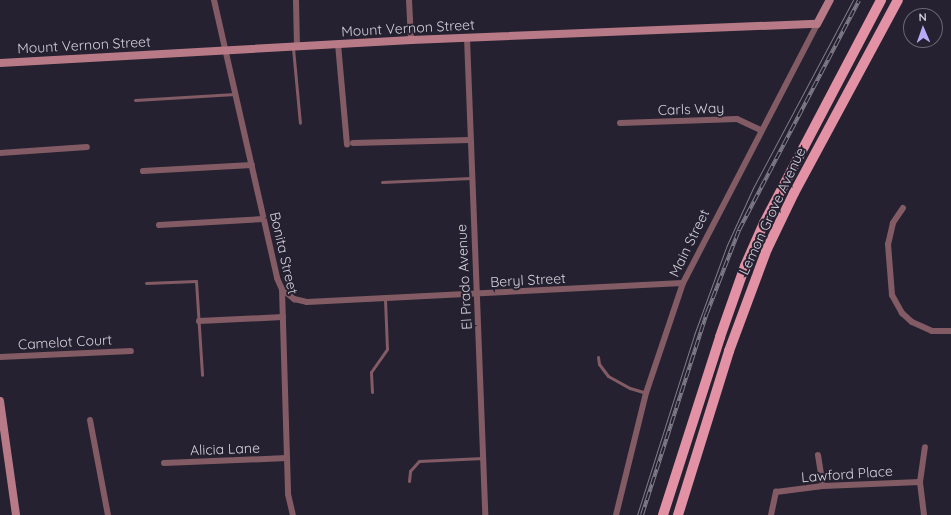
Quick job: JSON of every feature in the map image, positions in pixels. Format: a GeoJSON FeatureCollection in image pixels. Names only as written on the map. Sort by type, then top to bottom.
{"type":"FeatureCollection","features":[{"type":"Feature","properties":{"kind":"main road","name":"Lemon Grove Avenue"},"geometry":{"type":"LineString","coordinates":[[663,515],[733,300],[764,223],[881,0]]}},
{"type":"Feature","properties":{"kind":"main road","name":"Lemon Grove Avenue"},"geometry":{"type":"LineString","coordinates":[[678,515],[718,386],[767,249],[794,193],[898,0]]}},
{"type":"Feature","properties":{"kind":"main road"},"geometry":{"type":"LineString","coordinates":[[705,383],[718,386]]}},
{"type":"Feature","properties":{"kind":"street","name":"Bonita Street"},"geometry":{"type":"LineString","coordinates":[[214,0],[277,278],[282,289],[288,494],[293,515]]}},
{"type":"Feature","properties":{"kind":"street"},"geometry":{"type":"LineString","coordinates":[[295,46],[296,0]]}},
{"type":"Feature","properties":{"kind":"street"},"geometry":{"type":"LineString","coordinates":[[409,0],[411,40]]}},
{"type":"Feature","properties":{"kind":"street","name":"Main Street"},"geometry":{"type":"LineString","coordinates":[[616,515],[646,393],[682,283],[830,0]]}},
{"type":"Feature","properties":{"kind":"street","name":"Mount Vernon Street"},"geometry":{"type":"LineString","coordinates":[[0,63],[411,40],[817,24]]}},
{"type":"Feature","properties":{"kind":"street","name":"El Prado Avenue"},"geometry":{"type":"LineString","coordinates":[[467,38],[471,178],[478,295],[485,515]]}},
{"type":"Feature","properties":{"kind":"street"},"geometry":{"type":"LineString","coordinates":[[338,44],[350,144],[470,140]]}},
{"type":"Feature","properties":{"kind":"street","name":"Carls Way"},"geometry":{"type":"LineString","coordinates":[[620,124],[737,119],[761,130]]}},
{"type":"Feature","properties":{"kind":"street"},"geometry":{"type":"LineString","coordinates":[[0,153],[87,147]]}},
{"type":"Feature","properties":{"kind":"street"},"geometry":{"type":"LineString","coordinates":[[143,171],[252,166]]}},
{"type":"Feature","properties":{"kind":"street"},"geometry":{"type":"LineString","coordinates":[[904,208],[893,223],[888,244],[892,295],[902,313],[912,322],[932,330],[951,331]]}},
{"type":"Feature","properties":{"kind":"street"},"geometry":{"type":"LineString","coordinates":[[159,225],[264,219]]}},
{"type":"Feature","properties":{"kind":"street","name":"Beryl Street"},"geometry":{"type":"LineString","coordinates":[[282,289],[294,299],[307,302],[478,295],[682,283]]}},
{"type":"Feature","properties":{"kind":"street"},"geometry":{"type":"LineString","coordinates":[[199,320],[283,316]]}},
{"type":"Feature","properties":{"kind":"street","name":"Camelot Court"},"geometry":{"type":"LineString","coordinates":[[0,358],[131,351]]}},
{"type":"Feature","properties":{"kind":"street"},"geometry":{"type":"LineString","coordinates":[[0,401],[16,515]]}},
{"type":"Feature","properties":{"kind":"street"},"geometry":{"type":"LineString","coordinates":[[90,420],[108,515]]}},
{"type":"Feature","properties":{"kind":"street"},"geometry":{"type":"LineString","coordinates":[[924,515],[920,482],[925,447]]}},
{"type":"Feature","properties":{"kind":"street"},"geometry":{"type":"LineString","coordinates":[[818,455],[823,486]]}},
{"type":"Feature","properties":{"kind":"street","name":"Alicia Lane"},"geometry":{"type":"LineString","coordinates":[[164,463],[287,458]]}},
{"type":"Feature","properties":{"kind":"street","name":"Lawford Place"},"geometry":{"type":"LineString","coordinates":[[771,515],[776,492],[823,486],[920,482]]}},
{"type":"Feature","properties":{"kind":"lane"},"geometry":{"type":"LineString","coordinates":[[295,46],[300,123]]}},
{"type":"Feature","properties":{"kind":"lane"},"geometry":{"type":"LineString","coordinates":[[135,100],[235,94]]}},
{"type":"Feature","properties":{"kind":"lane"},"geometry":{"type":"LineString","coordinates":[[382,182],[471,178]]}},
{"type":"Feature","properties":{"kind":"lane"},"geometry":{"type":"LineString","coordinates":[[146,283],[196,280],[202,375]]}},
{"type":"Feature","properties":{"kind":"lane"},"geometry":{"type":"LineString","coordinates":[[372,392],[371,372],[387,349],[385,299]]}},
{"type":"Feature","properties":{"kind":"lane"},"geometry":{"type":"LineString","coordinates":[[598,357],[599,364],[608,376],[630,388],[646,393]]}},
{"type":"Feature","properties":{"kind":"lane"},"geometry":{"type":"LineString","coordinates":[[409,481],[410,471],[419,461],[483,458]]}},
{"type":"Feature","properties":{"kind":"tram line"},"geometry":{"type":"LineString","coordinates":[[637,515],[694,335],[727,245],[753,188],[853,0]]}},
{"type":"Feature","properties":{"kind":"railway"},"geometry":{"type":"LineString","coordinates":[[642,515],[707,313],[739,230],[859,0]]}}]}
